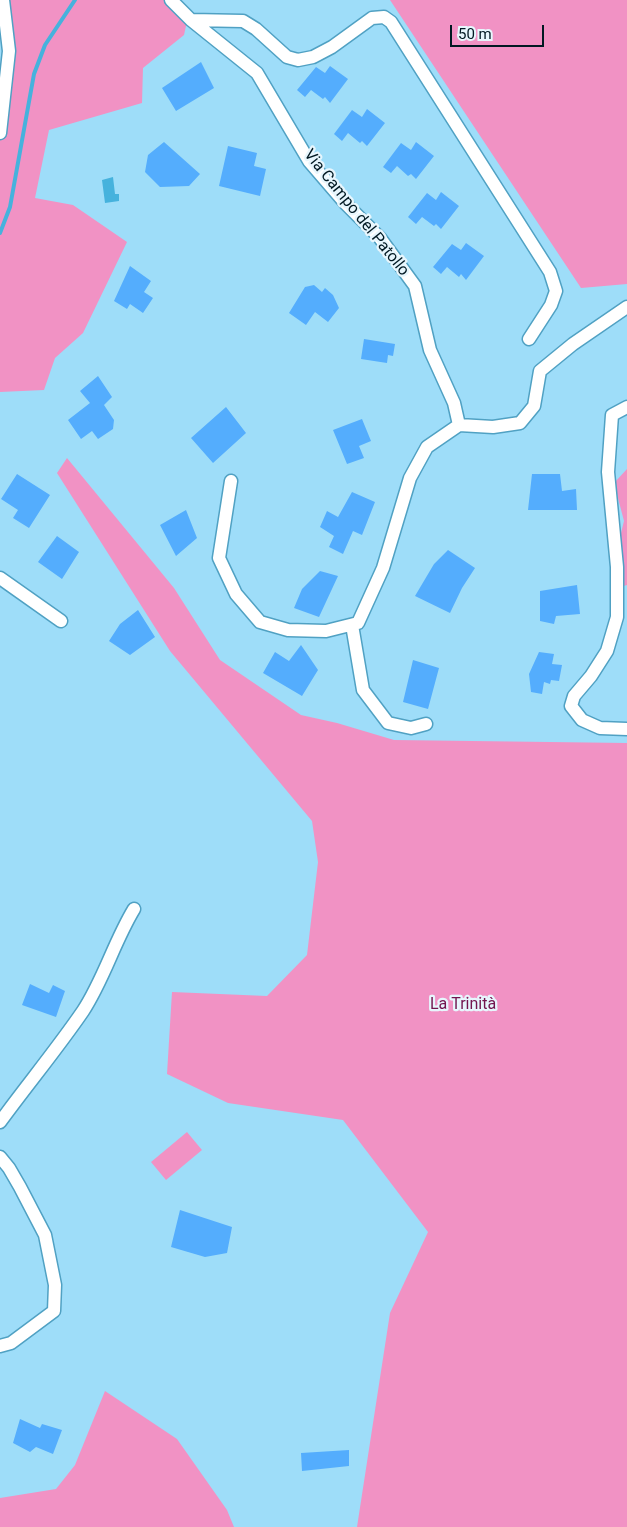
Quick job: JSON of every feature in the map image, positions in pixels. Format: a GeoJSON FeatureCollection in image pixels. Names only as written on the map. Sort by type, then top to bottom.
{"type":"FeatureCollection","features":[{"type":"Feature","properties":{"kind":"street"},"geometry":{"type":"LineString","coordinates":[[0,133],[8,51],[3,0]]}},
{"type":"Feature","properties":{"kind":"street","name":"Via Campo del Patollo"},"geometry":{"type":"LineString","coordinates":[[172,0],[191,20],[257,73],[309,161],[346,204],[380,238],[415,286],[430,350],[454,403],[459,425]]}},
{"type":"Feature","properties":{"kind":"street"},"geometry":{"type":"LineString","coordinates":[[191,20],[243,21],[256,29],[287,57],[298,60],[313,57],[372,18],[384,17],[392,22],[550,272],[556,291],[551,305],[530,339]]}},
{"type":"Feature","properties":{"kind":"street"},"geometry":{"type":"LineString","coordinates":[[231,481],[219,558],[236,594],[260,622],[288,630],[326,632],[358,623],[383,568],[410,478],[427,447],[459,425],[493,427],[520,423],[534,406],[540,371],[573,344],[627,307]]}},
{"type":"Feature","properties":{"kind":"street"},"geometry":{"type":"LineString","coordinates":[[627,407],[612,415],[608,472],[617,567],[617,617],[607,651],[591,676],[574,696],[572,706],[582,720],[600,728],[627,729]]}},
{"type":"Feature","properties":{"kind":"street"},"geometry":{"type":"LineString","coordinates":[[0,578],[61,621]]}},
{"type":"Feature","properties":{"kind":"street"},"geometry":{"type":"LineString","coordinates":[[352,624],[363,690],[388,723],[411,728],[426,724]]}},
{"type":"Feature","properties":{"kind":"street"},"geometry":{"type":"LineString","coordinates":[[0,1122],[83,1011],[105,972],[122,929],[134,910]]}},
{"type":"Feature","properties":{"kind":"street"},"geometry":{"type":"LineString","coordinates":[[0,1157],[20,1187],[45,1235],[55,1285],[54,1311],[11,1343],[0,1346]]}},
{"type":"Feature","properties":{"kind":"green space"},"geometry":{"type":"Polygon","coordinates":[[[3,0],[171,0],[188,17],[184,35],[143,68],[142,103],[49,130],[35,198],[73,205],[127,242],[83,333],[55,358],[44,390],[0,392],[0,133],[9,51],[3,0]]]}},
{"type":"Feature","properties":{"kind":"green space"},"geometry":{"type":"Polygon","coordinates":[[[390,0],[627,0],[627,284],[581,288],[390,0]]]}},
{"type":"Feature","properties":{"kind":"green space","name":"La Trinità"},"geometry":{"type":"Polygon","coordinates":[[[67,458],[174,588],[220,660],[301,715],[337,723],[394,740],[627,743],[627,1527],[357,1527],[390,1313],[428,1232],[343,1120],[228,1103],[167,1074],[172,992],[267,996],[307,955],[318,862],[312,821],[170,651],[57,473],[67,458]]]}},
{"type":"Feature","properties":{"kind":"green space"},"geometry":{"type":"Polygon","coordinates":[[[627,469],[627,585],[617,588],[616,553],[624,521],[614,483],[627,469]]]}},
{"type":"Feature","properties":{"kind":"green space"},"geometry":{"type":"Polygon","coordinates":[[[187,1132],[202,1150],[166,1180],[151,1162],[187,1132]]]}},
{"type":"Feature","properties":{"kind":"green space"},"geometry":{"type":"Polygon","coordinates":[[[105,1391],[177,1439],[227,1510],[234,1527],[0,1527],[0,1498],[56,1489],[75,1465],[105,1391]]]}},
{"type":"Feature","properties":{"kind":"water"},"geometry":{"type":"Polygon","coordinates":[[[113,177],[115,194],[119,194],[119,201],[105,203],[102,180],[113,177]]]}},
{"type":"Feature","properties":{"kind":"building"},"geometry":{"type":"Polygon","coordinates":[[[201,62],[214,88],[176,111],[162,88],[201,62]]]}},
{"type":"Feature","properties":{"kind":"building"},"geometry":{"type":"Polygon","coordinates":[[[330,66],[348,79],[330,103],[325,97],[323,99],[311,90],[305,97],[297,90],[316,67],[325,73],[330,66]]]}},
{"type":"Feature","properties":{"kind":"building"},"geometry":{"type":"Polygon","coordinates":[[[367,109],[385,123],[367,146],[348,133],[342,141],[334,134],[352,110],[362,117],[367,109]]]}},
{"type":"Feature","properties":{"kind":"building"},"geometry":{"type":"Polygon","coordinates":[[[164,142],[200,174],[189,186],[160,187],[145,172],[148,155],[164,142]]]}},
{"type":"Feature","properties":{"kind":"building"},"geometry":{"type":"Polygon","coordinates":[[[416,142],[434,156],[416,179],[411,174],[408,176],[397,166],[391,173],[383,167],[401,143],[411,150],[416,142]]]}},
{"type":"Feature","properties":{"kind":"building"},"geometry":{"type":"Polygon","coordinates":[[[228,146],[257,153],[254,166],[266,169],[260,196],[219,186],[228,146]]]}},
{"type":"Feature","properties":{"kind":"building"},"geometry":{"type":"Polygon","coordinates":[[[441,192],[459,206],[441,229],[436,224],[434,226],[422,217],[416,224],[408,217],[427,193],[436,200],[441,192]]]}},
{"type":"Feature","properties":{"kind":"building"},"geometry":{"type":"Polygon","coordinates":[[[466,243],[484,256],[466,280],[461,274],[459,277],[447,267],[441,274],[433,267],[452,244],[461,250],[466,243]]]}},
{"type":"Feature","properties":{"kind":"building"},"geometry":{"type":"Polygon","coordinates":[[[130,266],[151,281],[144,292],[153,298],[143,313],[130,304],[127,309],[114,301],[130,266]]]}},
{"type":"Feature","properties":{"kind":"building"},"geometry":{"type":"Polygon","coordinates":[[[314,285],[322,292],[325,288],[333,295],[339,308],[328,322],[315,312],[306,325],[289,313],[305,287],[314,285]]]}},
{"type":"Feature","properties":{"kind":"building"},"geometry":{"type":"Polygon","coordinates":[[[364,339],[395,344],[393,356],[388,355],[387,363],[361,359],[364,339]]]}},
{"type":"Feature","properties":{"kind":"building"},"geometry":{"type":"Polygon","coordinates":[[[98,376],[112,397],[104,405],[114,420],[113,429],[98,439],[92,431],[81,439],[68,420],[90,403],[80,391],[98,376]]]}},
{"type":"Feature","properties":{"kind":"building"},"geometry":{"type":"Polygon","coordinates":[[[226,407],[246,433],[213,463],[191,438],[226,407]]]}},
{"type":"Feature","properties":{"kind":"building"},"geometry":{"type":"Polygon","coordinates":[[[362,419],[371,441],[359,446],[364,458],[347,464],[333,430],[362,419]]]}},
{"type":"Feature","properties":{"kind":"building"},"geometry":{"type":"Polygon","coordinates":[[[17,474],[50,495],[29,528],[13,518],[18,510],[1,499],[17,474]]]}},
{"type":"Feature","properties":{"kind":"building"},"geometry":{"type":"Polygon","coordinates":[[[532,474],[560,474],[562,491],[576,489],[577,510],[528,510],[532,474]]]}},
{"type":"Feature","properties":{"kind":"building"},"geometry":{"type":"Polygon","coordinates":[[[352,492],[375,502],[362,535],[353,531],[343,554],[329,547],[334,536],[320,527],[327,511],[338,517],[352,492]]]}},
{"type":"Feature","properties":{"kind":"building"},"geometry":{"type":"Polygon","coordinates":[[[186,510],[197,538],[176,556],[160,525],[186,510]]]}},
{"type":"Feature","properties":{"kind":"building"},"geometry":{"type":"Polygon","coordinates":[[[57,536],[79,552],[62,579],[38,562],[57,536]]]}},
{"type":"Feature","properties":{"kind":"building"},"geometry":{"type":"Polygon","coordinates":[[[448,550],[475,568],[462,588],[450,613],[415,596],[434,564],[448,550]]]}},
{"type":"Feature","properties":{"kind":"building"},"geometry":{"type":"Polygon","coordinates":[[[320,571],[338,576],[319,617],[294,608],[302,589],[320,571]]]}},
{"type":"Feature","properties":{"kind":"building"},"geometry":{"type":"Polygon","coordinates":[[[577,585],[580,614],[556,616],[554,624],[540,621],[540,591],[577,585]]]}},
{"type":"Feature","properties":{"kind":"building"},"geometry":{"type":"Polygon","coordinates":[[[138,610],[155,637],[130,655],[109,641],[120,624],[138,610]]]}},
{"type":"Feature","properties":{"kind":"building"},"geometry":{"type":"Polygon","coordinates":[[[301,645],[318,670],[302,696],[263,673],[275,652],[289,661],[301,645]]]}},
{"type":"Feature","properties":{"kind":"building"},"geometry":{"type":"Polygon","coordinates":[[[539,652],[554,654],[552,664],[562,665],[559,681],[551,680],[550,684],[544,682],[542,694],[531,692],[529,674],[539,652]]]}},
{"type":"Feature","properties":{"kind":"building"},"geometry":{"type":"Polygon","coordinates":[[[413,660],[439,668],[428,709],[403,702],[413,660]]]}},
{"type":"Feature","properties":{"kind":"building"},"geometry":{"type":"Polygon","coordinates":[[[30,984],[49,993],[53,985],[65,991],[56,1017],[22,1005],[30,984]]]}},
{"type":"Feature","properties":{"kind":"building"},"geometry":{"type":"Polygon","coordinates":[[[180,1210],[232,1227],[227,1253],[205,1257],[171,1247],[180,1210]]]}},
{"type":"Feature","properties":{"kind":"building"},"geometry":{"type":"Polygon","coordinates":[[[20,1419],[40,1428],[42,1424],[62,1430],[53,1454],[36,1447],[30,1452],[13,1443],[20,1419]]]}},
{"type":"Feature","properties":{"kind":"building"},"geometry":{"type":"Polygon","coordinates":[[[349,1450],[349,1466],[302,1471],[301,1453],[349,1450]]]}},
{"type":"Feature","properties":{"kind":"waterway"},"geometry":{"type":"LineString","coordinates":[[0,233],[10,207],[34,74],[45,45],[75,0]]}}]}
